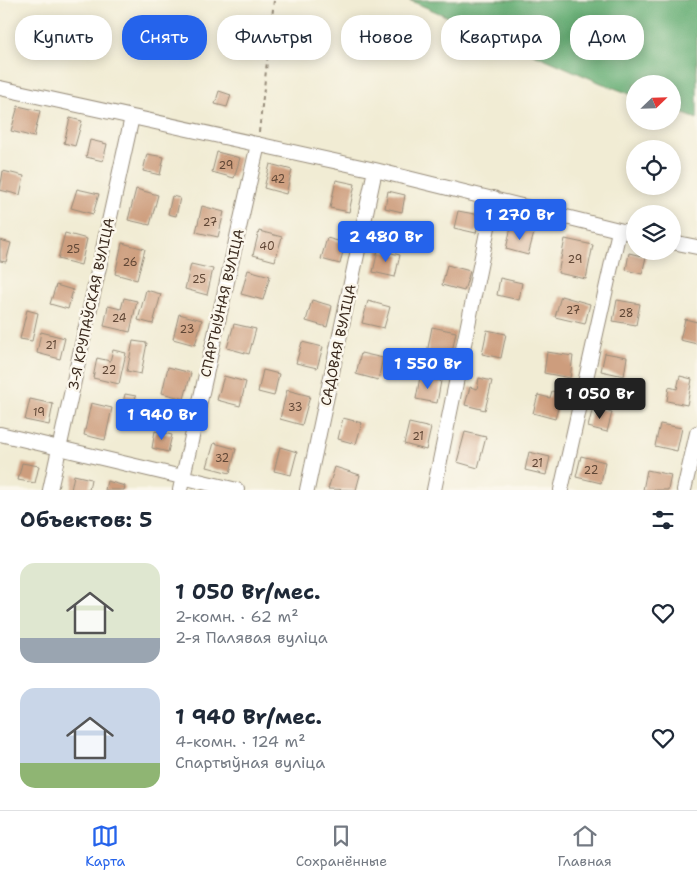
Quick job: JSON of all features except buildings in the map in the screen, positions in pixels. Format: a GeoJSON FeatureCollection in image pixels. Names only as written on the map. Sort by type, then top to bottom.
{"type":"FeatureCollection","features":[{"type":"Feature","properties":{"kind":"street"},"geometry":{"type":"LineString","coordinates":[[0,89],[375,170],[626,232]]}},
{"type":"Feature","properties":{"kind":"street","name":"3-Я КРУПАЎСКАЯ ВУЛІЦА"},"geometry":{"type":"LineString","coordinates":[[50,490],[132,117]]}},
{"type":"Feature","properties":{"kind":"street","name":"СПАРТЫЎНАЯ ВУЛІЦА"},"geometry":{"type":"LineString","coordinates":[[181,483],[258,144]]}},
{"type":"Feature","properties":{"kind":"street","name":"САДОВАЯ ВУЛІЦА"},"geometry":{"type":"LineString","coordinates":[[307,490],[375,170]]}},
{"type":"Feature","properties":{"kind":"street"},"geometry":{"type":"LineString","coordinates":[[434,490],[494,198]]}},
{"type":"Feature","properties":{"kind":"street"},"geometry":{"type":"LineString","coordinates":[[561,490],[619,230]]}},
{"type":"Feature","properties":{"kind":"street"},"geometry":{"type":"LineString","coordinates":[[681,244],[697,247]]}},
{"type":"Feature","properties":{"kind":"street"},"geometry":{"type":"LineString","coordinates":[[684,490],[697,433]]}},
{"type":"Feature","properties":{"kind":"street"},"geometry":{"type":"LineString","coordinates":[[0,434],[59,448],[181,483],[237,490]]}},
{"type":"Feature","properties":{"kind":"path"},"geometry":{"type":"LineString","coordinates":[[258,144],[274,0]]}},
{"type":"Feature","properties":{"kind":"green space"},"geometry":{"type":"Polygon","coordinates":[[[409,0],[697,0],[697,119],[681,113],[681,75],[626,75],[626,93],[548,60],[560,60],[560,15],[444,15],[409,0]]]}}]}
